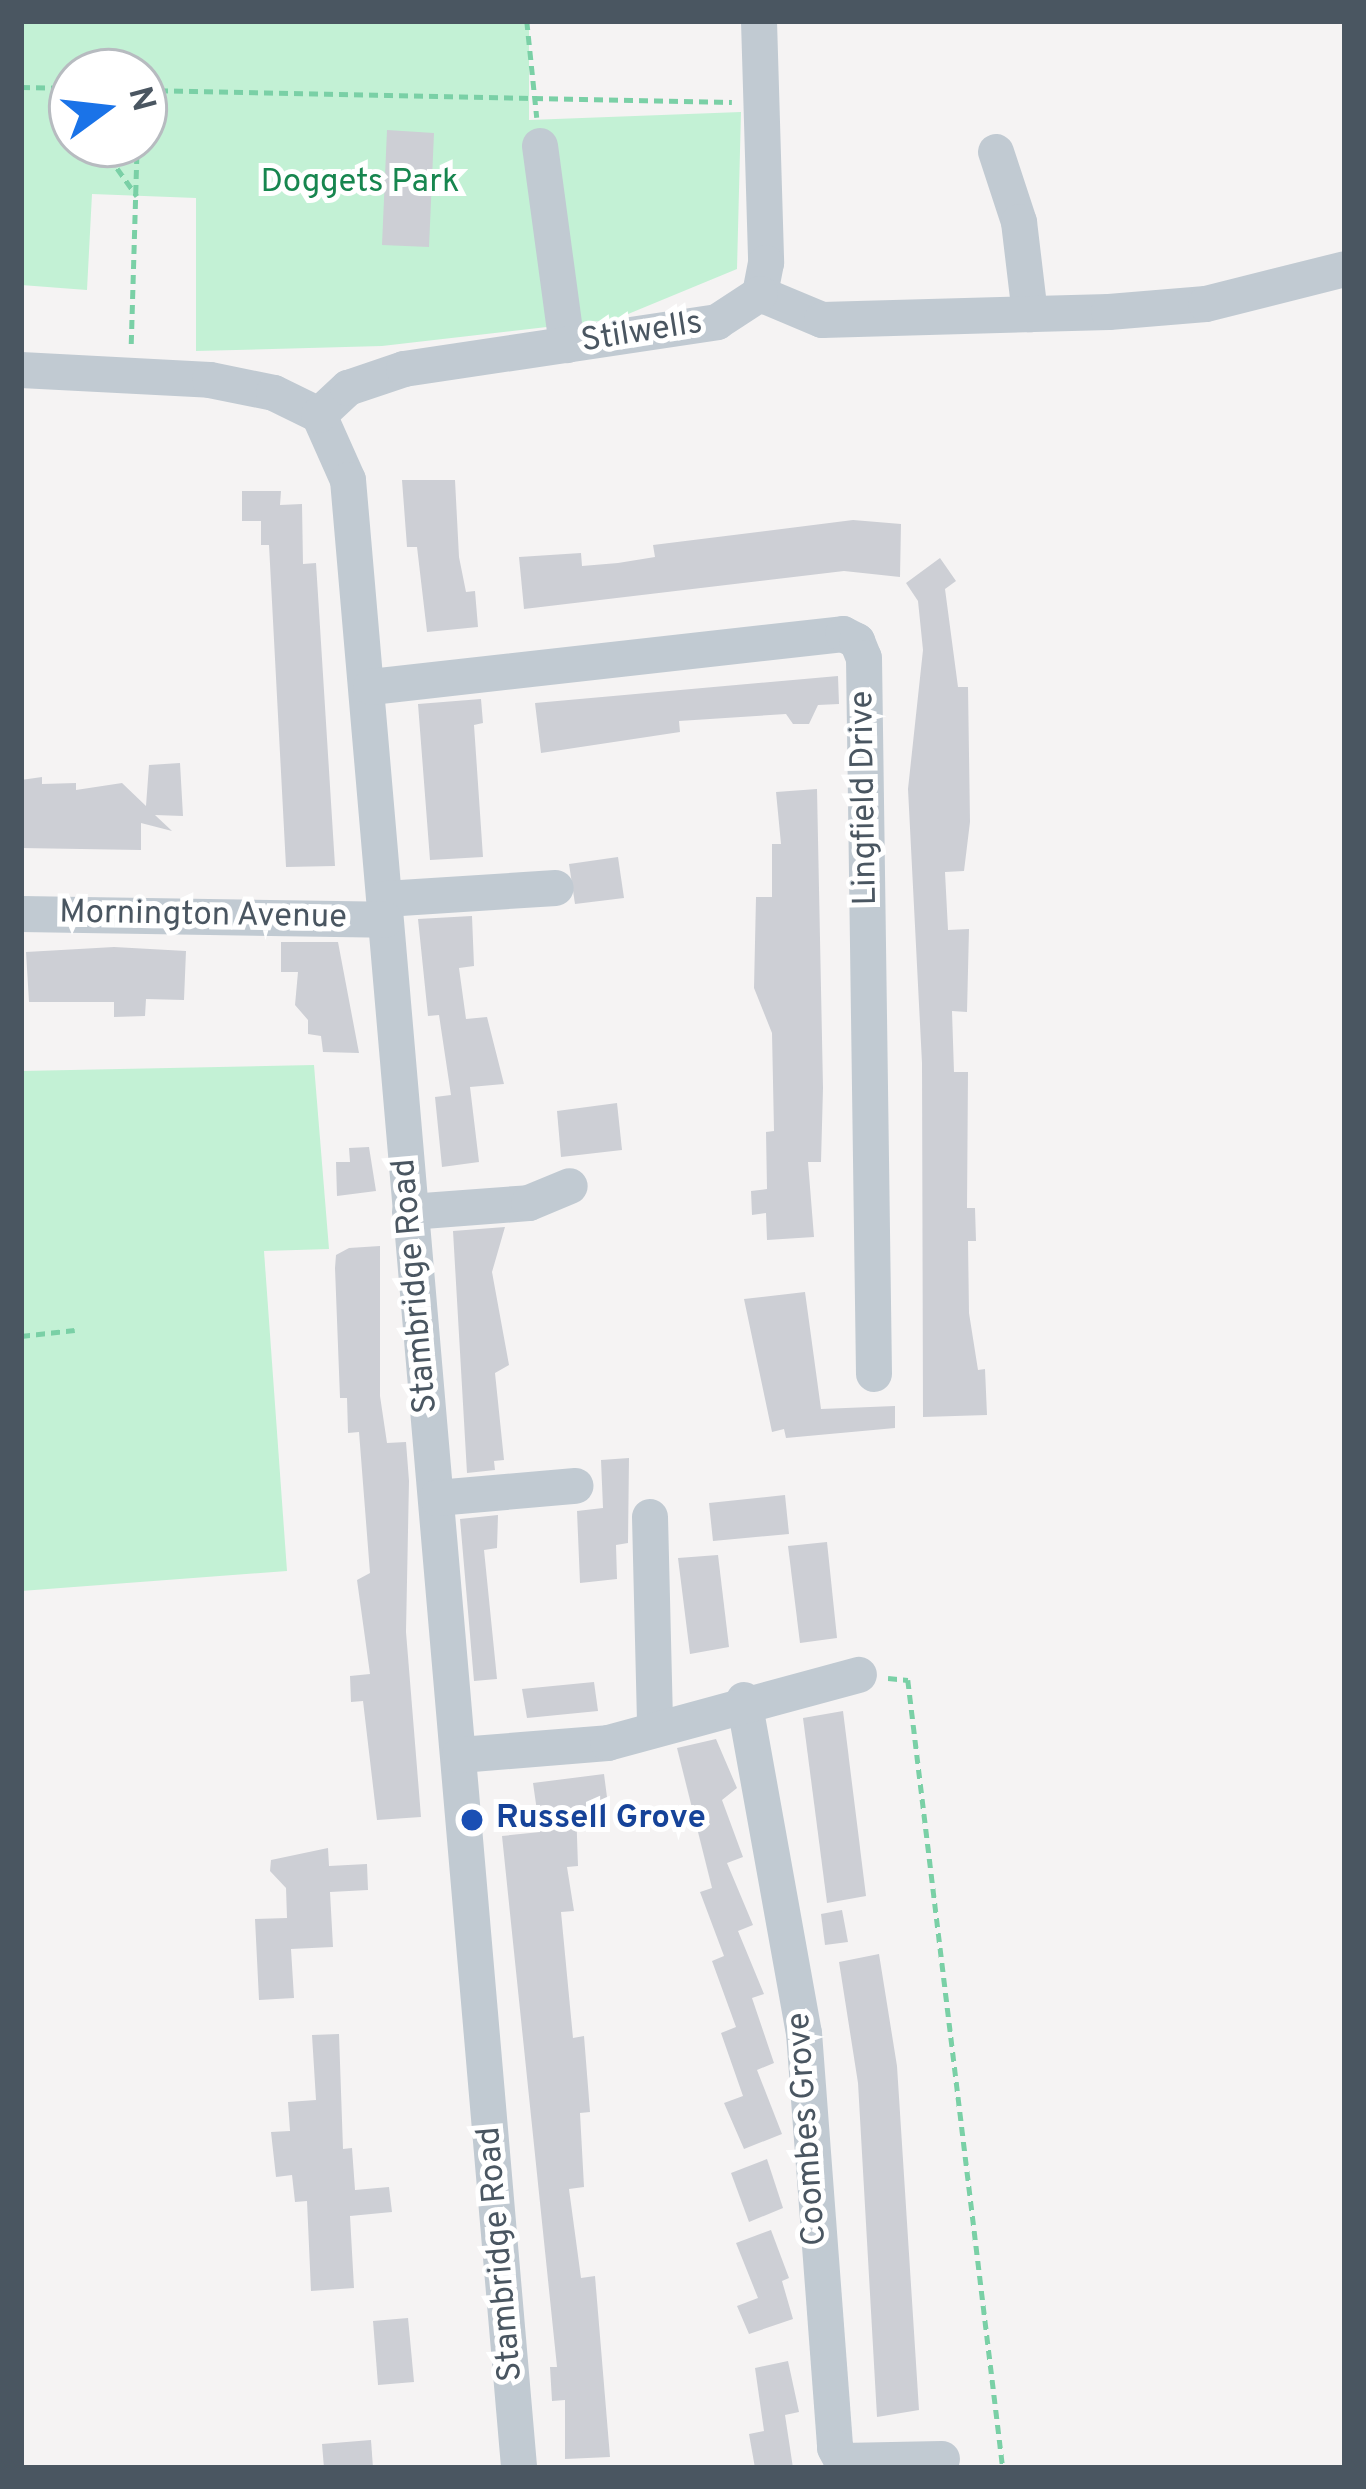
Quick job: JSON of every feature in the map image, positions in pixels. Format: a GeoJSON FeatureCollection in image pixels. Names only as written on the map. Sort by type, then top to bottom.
{"type":"FeatureCollection","features":[{"type":"Feature","properties":{"kind":"street"},"geometry":{"type":"LineString","coordinates":[[759,21],[766,263],[760,294],[823,320],[1109,312],[1206,304],[1345,269]]}},
{"type":"Feature","properties":{"kind":"street"},"geometry":{"type":"LineString","coordinates":[[540,146],[567,345]]}},
{"type":"Feature","properties":{"kind":"street"},"geometry":{"type":"LineString","coordinates":[[996,152],[1019,222],[1030,314]]}},
{"type":"Feature","properties":{"kind":"street","name":"Stilwells"},"geometry":{"type":"LineString","coordinates":[[319,415],[348,388],[404,369],[717,322],[760,294]]}},
{"type":"Feature","properties":{"kind":"street"},"geometry":{"type":"LineString","coordinates":[[21,370],[130,374],[274,393],[319,415]]}},
{"type":"Feature","properties":{"kind":"street","name":"Stambridge Road"},"geometry":{"type":"LineString","coordinates":[[319,415],[348,480],[371,688],[410,1212],[519,2468]]}},
{"type":"Feature","properties":{"kind":"street","name":"Lingfield Drive"},"geometry":{"type":"LineString","coordinates":[[371,688],[843,634],[857,641],[864,658],[874,1374]]}},
{"type":"Feature","properties":{"kind":"street","name":"Mornington Avenue"},"geometry":{"type":"LineString","coordinates":[[21,914],[385,909],[556,888]]}},
{"type":"Feature","properties":{"kind":"street"},"geometry":{"type":"LineString","coordinates":[[410,1212],[529,1203],[570,1186]]}},
{"type":"Feature","properties":{"kind":"street"},"geometry":{"type":"LineString","coordinates":[[437,1498],[575,1486]]}},
{"type":"Feature","properties":{"kind":"street"},"geometry":{"type":"LineString","coordinates":[[650,1517],[655,1728]]}},
{"type":"Feature","properties":{"kind":"street"},"geometry":{"type":"LineString","coordinates":[[460,1755],[608,1743],[744,1700],[859,1675]]}},
{"type":"Feature","properties":{"kind":"street","name":"Coombes Grove"},"geometry":{"type":"LineString","coordinates":[[744,1700],[804,2033],[835,2448],[842,2461],[941,2459]]}},
{"type":"Feature","properties":{"kind":"path"},"geometry":{"type":"LineString","coordinates":[[527,21],[540,146]]}},
{"type":"Feature","properties":{"kind":"path"},"geometry":{"type":"LineString","coordinates":[[168,91],[536,102],[761,102]]}},
{"type":"Feature","properties":{"kind":"path"},"geometry":{"type":"LineString","coordinates":[[117,168],[137,196]]}},
{"type":"Feature","properties":{"kind":"path"},"geometry":{"type":"LineString","coordinates":[[130,374],[137,168]]}},
{"type":"Feature","properties":{"kind":"path"},"geometry":{"type":"LineString","coordinates":[[21,1336],[75,1330]]}},
{"type":"Feature","properties":{"kind":"path"},"geometry":{"type":"LineString","coordinates":[[859,1675],[908,1680],[1003,2468]]}},
{"type":"Feature","properties":{"kind":"green space","name":"Doggets Park"},"geometry":{"type":"Polygon","coordinates":[[[21,21],[529,21],[529,120],[741,112],[737,269],[616,319],[382,346],[196,351],[196,198],[92,194],[87,290],[21,285],[21,21]]]}},
{"type":"Feature","properties":{"kind":"green space"},"geometry":{"type":"Polygon","coordinates":[[[314,1065],[329,1249],[264,1251],[287,1571],[21,1591],[21,1071],[314,1065]]]}},
{"type":"Feature","properties":{"kind":"building"},"geometry":{"type":"Polygon","coordinates":[[[387,130],[434,133],[429,247],[382,245],[387,130]]]}},
{"type":"Feature","properties":{"kind":"building"},"geometry":{"type":"Polygon","coordinates":[[[402,480],[455,480],[459,557],[466,592],[475,591],[478,627],[427,632],[417,547],[407,547],[402,480]]]}},
{"type":"Feature","properties":{"kind":"building"},"geometry":{"type":"Polygon","coordinates":[[[242,491],[281,491],[280,505],[302,504],[303,564],[316,563],[335,866],[286,867],[269,545],[261,545],[261,521],[242,521],[242,491]]]}},
{"type":"Feature","properties":{"kind":"building"},"geometry":{"type":"Polygon","coordinates":[[[853,520],[901,524],[900,577],[844,571],[524,609],[519,557],[581,553],[582,566],[618,563],[655,557],[653,545],[853,520]]]}},
{"type":"Feature","properties":{"kind":"building"},"geometry":{"type":"Polygon","coordinates":[[[940,558],[956,581],[945,589],[958,687],[968,687],[970,822],[964,871],[945,872],[948,930],[969,929],[967,1012],[952,1011],[954,1072],[968,1072],[967,1208],[975,1208],[976,1241],[968,1241],[969,1313],[978,1370],[985,1369],[987,1415],[923,1417],[922,1063],[908,789],[923,650],[918,601],[906,583],[940,558]]]}},
{"type":"Feature","properties":{"kind":"building"},"geometry":{"type":"Polygon","coordinates":[[[838,676],[839,704],[818,705],[809,724],[793,724],[786,714],[679,721],[680,732],[541,753],[535,703],[838,676]]]}},
{"type":"Feature","properties":{"kind":"building"},"geometry":{"type":"Polygon","coordinates":[[[481,699],[483,723],[474,725],[483,857],[430,860],[418,704],[481,699]]]}},
{"type":"Feature","properties":{"kind":"building"},"geometry":{"type":"Polygon","coordinates":[[[180,763],[183,816],[155,815],[172,831],[141,823],[141,850],[21,848],[21,780],[42,777],[42,784],[76,783],[76,790],[122,783],[146,806],[149,765],[180,763]]]}},
{"type":"Feature","properties":{"kind":"building"},"geometry":{"type":"Polygon","coordinates":[[[817,789],[823,1088],[821,1162],[808,1162],[814,1237],[767,1240],[766,1213],[752,1215],[751,1191],[767,1189],[766,1132],[774,1131],[772,1033],[754,988],[756,897],[772,897],[772,844],[781,844],[776,792],[817,789]]]}},
{"type":"Feature","properties":{"kind":"building"},"geometry":{"type":"Polygon","coordinates":[[[618,857],[624,898],[575,904],[569,864],[618,857]]]}},
{"type":"Feature","properties":{"kind":"building"},"geometry":{"type":"Polygon","coordinates":[[[472,916],[474,966],[459,968],[466,1019],[487,1017],[504,1084],[470,1087],[479,1162],[442,1167],[435,1097],[451,1095],[439,1015],[428,1016],[418,919],[472,916]]]}},
{"type":"Feature","properties":{"kind":"building"},"geometry":{"type":"Polygon","coordinates":[[[281,942],[338,942],[359,1053],[323,1052],[321,1036],[308,1034],[308,1020],[295,1005],[298,972],[281,972],[281,942]]]}},
{"type":"Feature","properties":{"kind":"building"},"geometry":{"type":"Polygon","coordinates":[[[114,947],[186,951],[184,1000],[146,999],[145,1016],[114,1017],[114,1002],[29,1002],[26,952],[114,947]]]}},
{"type":"Feature","properties":{"kind":"building"},"geometry":{"type":"Polygon","coordinates":[[[617,1103],[622,1150],[561,1157],[557,1111],[617,1103]]]}},
{"type":"Feature","properties":{"kind":"building"},"geometry":{"type":"Polygon","coordinates":[[[369,1147],[376,1191],[337,1196],[336,1162],[350,1162],[349,1148],[369,1147]]]}},
{"type":"Feature","properties":{"kind":"building"},"geometry":{"type":"Polygon","coordinates":[[[505,1227],[492,1272],[509,1365],[495,1373],[504,1460],[494,1461],[495,1470],[467,1473],[453,1231],[505,1227]]]}},
{"type":"Feature","properties":{"kind":"building"},"geometry":{"type":"Polygon","coordinates":[[[380,1246],[380,1396],[387,1443],[406,1442],[409,1481],[406,1632],[421,1817],[377,1820],[363,1701],[351,1702],[350,1676],[370,1674],[357,1580],[370,1573],[359,1432],[348,1433],[347,1398],[340,1398],[335,1268],[336,1255],[349,1248],[380,1246]]]}},
{"type":"Feature","properties":{"kind":"building"},"geometry":{"type":"Polygon","coordinates":[[[805,1292],[821,1409],[895,1406],[895,1428],[786,1438],[784,1429],[772,1432],[744,1299],[805,1292]]]}},
{"type":"Feature","properties":{"kind":"building"},"geometry":{"type":"Polygon","coordinates":[[[629,1458],[628,1543],[616,1545],[617,1579],[580,1583],[577,1511],[603,1508],[601,1460],[629,1458]]]}},
{"type":"Feature","properties":{"kind":"building"},"geometry":{"type":"Polygon","coordinates":[[[785,1495],[789,1534],[713,1541],[709,1503],[785,1495]]]}},
{"type":"Feature","properties":{"kind":"building"},"geometry":{"type":"Polygon","coordinates":[[[498,1515],[497,1548],[484,1550],[497,1679],[474,1681],[460,1519],[498,1515]]]}},
{"type":"Feature","properties":{"kind":"building"},"geometry":{"type":"Polygon","coordinates":[[[827,1542],[837,1638],[800,1643],[788,1546],[827,1542]]]}},
{"type":"Feature","properties":{"kind":"building"},"geometry":{"type":"Polygon","coordinates":[[[718,1555],[729,1647],[690,1654],[678,1558],[718,1555]]]}},
{"type":"Feature","properties":{"kind":"building"},"geometry":{"type":"Polygon","coordinates":[[[594,1682],[598,1711],[527,1718],[522,1689],[594,1682]]]}},
{"type":"Feature","properties":{"kind":"building"},"geometry":{"type":"Polygon","coordinates":[[[843,1711],[866,1896],[827,1903],[803,1718],[843,1711]]]}},
{"type":"Feature","properties":{"kind":"building"},"geometry":{"type":"Polygon","coordinates":[[[716,1739],[737,1788],[722,1800],[743,1857],[727,1863],[753,1925],[738,1931],[764,1994],[752,1998],[774,2063],[757,2070],[782,2134],[744,2149],[724,2103],[743,2096],[721,2033],[736,2027],[712,1961],[724,1956],[700,1892],[712,1888],[677,1748],[716,1739]]]}},
{"type":"Feature","properties":{"kind":"building"},"geometry":{"type":"Polygon","coordinates":[[[604,1774],[608,1805],[576,1808],[578,1866],[567,1867],[574,1911],[561,1912],[573,2038],[584,2036],[590,2112],[580,2113],[584,2187],[569,2189],[581,2278],[595,2276],[610,2457],[565,2459],[565,2400],[552,2401],[550,2367],[557,2367],[502,1836],[540,1832],[533,1783],[604,1774]]]}},
{"type":"Feature","properties":{"kind":"building"},"geometry":{"type":"Polygon","coordinates":[[[328,1848],[329,1866],[367,1864],[368,1890],[330,1892],[333,1947],[291,1949],[294,1998],[259,2000],[255,1919],[287,1918],[286,1888],[270,1871],[271,1860],[328,1848]]]}},
{"type":"Feature","properties":{"kind":"building"},"geometry":{"type":"Polygon","coordinates":[[[842,1910],[848,1942],[825,1945],[821,1914],[842,1910]]]}},
{"type":"Feature","properties":{"kind":"building"},"geometry":{"type":"Polygon","coordinates":[[[879,1954],[897,2066],[919,2410],[877,2417],[858,2083],[839,1962],[879,1954]]]}},
{"type":"Feature","properties":{"kind":"building"},"geometry":{"type":"Polygon","coordinates":[[[339,2034],[343,2149],[352,2148],[355,2190],[389,2187],[392,2212],[350,2216],[354,2288],[311,2291],[307,2201],[295,2202],[292,2175],[276,2177],[271,2132],[290,2131],[288,2102],[316,2100],[312,2035],[339,2034]]]}},
{"type":"Feature","properties":{"kind":"building"},"geometry":{"type":"Polygon","coordinates":[[[767,2159],[783,2208],[749,2222],[731,2173],[767,2159]]]}},
{"type":"Feature","properties":{"kind":"building"},"geometry":{"type":"Polygon","coordinates":[[[771,2230],[789,2278],[782,2281],[793,2319],[749,2334],[737,2306],[758,2298],[736,2243],[771,2230]]]}},
{"type":"Feature","properties":{"kind":"building"},"geometry":{"type":"Polygon","coordinates":[[[408,2318],[414,2382],[378,2385],[373,2321],[408,2318]]]}},
{"type":"Feature","properties":{"kind":"building"},"geometry":{"type":"Polygon","coordinates":[[[788,2361],[799,2412],[785,2415],[793,2468],[755,2468],[749,2434],[764,2431],[755,2368],[788,2361]]]}},
{"type":"Feature","properties":{"kind":"building"},"geometry":{"type":"Polygon","coordinates":[[[371,2440],[373,2468],[324,2468],[322,2444],[371,2440]]]}},
{"type":"Feature","properties":{"kind":"place","name":"Russell Grove"},"geometry":{"type":"Point","coordinates":[472,1820]}}]}
